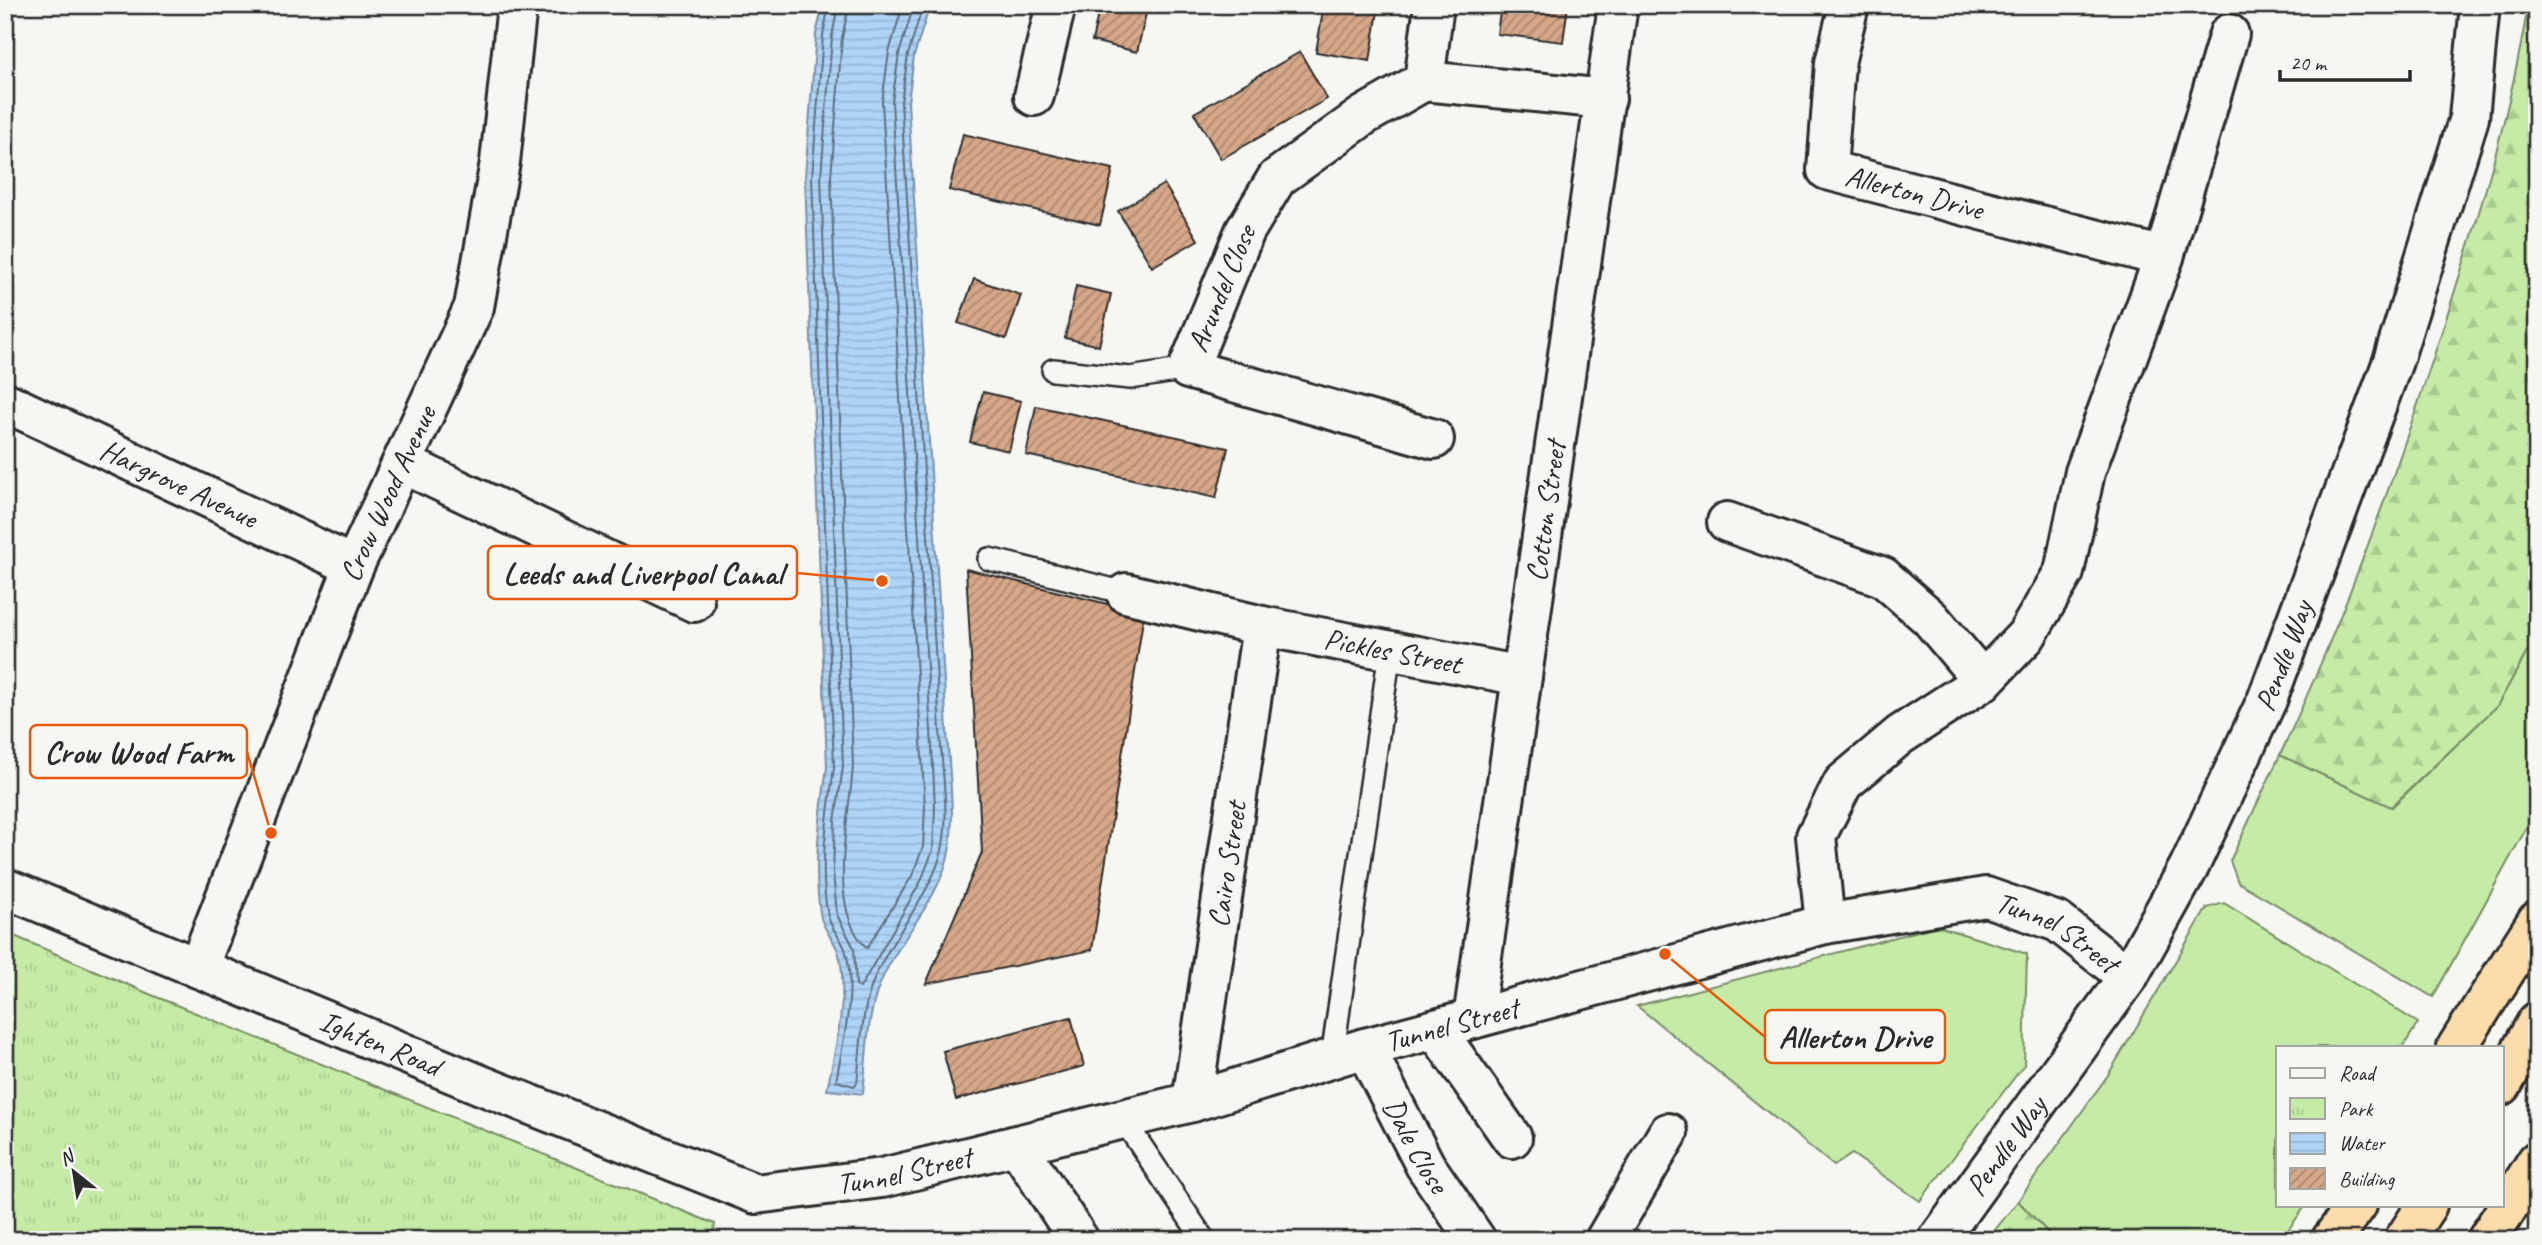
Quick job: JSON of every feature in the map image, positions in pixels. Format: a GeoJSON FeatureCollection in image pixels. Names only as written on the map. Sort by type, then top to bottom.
{"type":"FeatureCollection","features":[{"type":"Feature","properties":{"kind":"highway"},"geometry":{"type":"LineString","coordinates":[[2458,1046],[2537,920]]}},
{"type":"Feature","properties":{"kind":"highway"},"geometry":{"type":"LineString","coordinates":[[2504,1081],[2537,1022]]}},
{"type":"Feature","properties":{"kind":"highway"},"geometry":{"type":"LineString","coordinates":[[2487,1240],[2537,1161]]}},
{"type":"Feature","properties":{"kind":"highway"},"geometry":{"type":"LineString","coordinates":[[2331,1240],[2356,1206]]}},
{"type":"Feature","properties":{"kind":"highway"},"geometry":{"type":"LineString","coordinates":[[2404,1240],[2426,1206]]}},
{"type":"Feature","properties":{"kind":"street","name":"Crow Wood Avenue"},"geometry":{"type":"LineString","coordinates":[[198,968],[354,566],[474,307],[500,162],[517,5]]}},
{"type":"Feature","properties":{"kind":"street"},"geometry":{"type":"LineString","coordinates":[[1034,96],[1056,5]]}},
{"type":"Feature","properties":{"kind":"street"},"geometry":{"type":"LineString","coordinates":[[1434,5],[1424,80],[1606,99]]}},
{"type":"Feature","properties":{"kind":"street","name":"Cotton Street"},"geometry":{"type":"LineString","coordinates":[[1474,1019],[1618,5]]}},
{"type":"Feature","properties":{"kind":"street","name":"Allerton Drive"},"geometry":{"type":"LineString","coordinates":[[1849,5],[1835,63],[1827,170],[2164,257]]}},
{"type":"Feature","properties":{"kind":"street","name":"Pendle Way"},"geometry":{"type":"LineString","coordinates":[[1938,1240],[2128,976],[2189,867],[2266,700],[2388,374],[2469,118],[2480,5]]}},
{"type":"Feature","properties":{"kind":"street"},"geometry":{"type":"LineString","coordinates":[[1825,924],[1816,836],[1843,783],[1900,735],[1983,681],[2026,636],[2064,572],[2085,471],[2164,257],[2229,34]]}},
{"type":"Feature","properties":{"kind":"street","name":"Arundel Close"},"geometry":{"type":"LineString","coordinates":[[1424,80],[1363,116],[1278,178],[1245,231],[1188,369],[1434,439]]}},
{"type":"Feature","properties":{"kind":"street","name":"Hargrove Avenue"},"geometry":{"type":"LineString","coordinates":[[5,402],[354,566]]}},
{"type":"Feature","properties":{"kind":"street"},"geometry":{"type":"LineString","coordinates":[[402,463],[694,601]]}},
{"type":"Feature","properties":{"kind":"street"},"geometry":{"type":"LineString","coordinates":[[1727,522],[1883,577],[1930,618],[1983,681]]}},
{"type":"Feature","properties":{"kind":"street","name":"Pickles Street"},"geometry":{"type":"LineString","coordinates":[[1126,593],[1262,626],[1522,676]]}},
{"type":"Feature","properties":{"kind":"street","name":"Cairo Street"},"geometry":{"type":"LineString","coordinates":[[1192,1102],[1262,626]]}},
{"type":"Feature","properties":{"kind":"street","name":"Ighten Road"},"geometry":{"type":"LineString","coordinates":[[5,888],[756,1194]]}},
{"type":"Feature","properties":{"kind":"street","name":"Tunnel Street"},"geometry":{"type":"LineString","coordinates":[[756,1194],[882,1178],[1192,1102],[1349,1053],[1825,924],[1986,897],[2058,922],[2128,976]]}},
{"type":"Feature","properties":{"kind":"street"},"geometry":{"type":"LineString","coordinates":[[1436,1030],[1512,1138]]}},
{"type":"Feature","properties":{"kind":"street","name":"Dale Close"},"geometry":{"type":"LineString","coordinates":[[1349,1053],[1476,1240]]}},
{"type":"Feature","properties":{"kind":"street"},"geometry":{"type":"LineString","coordinates":[[1605,1240],[1668,1133]]}},
{"type":"Feature","properties":{"kind":"street"},"geometry":{"type":"LineString","coordinates":[[1017,1145],[1079,1240]]}},
{"type":"Feature","properties":{"kind":"lane"},"geometry":{"type":"LineString","coordinates":[[1053,370],[1130,378],[1188,369]]}},
{"type":"Feature","properties":{"kind":"lane"},"geometry":{"type":"LineString","coordinates":[[989,559],[1126,593]]}},
{"type":"Feature","properties":{"kind":"lane"},"geometry":{"type":"LineString","coordinates":[[1349,1053],[1390,651]]}},
{"type":"Feature","properties":{"kind":"lane"},"geometry":{"type":"LineString","coordinates":[[1124,1119],[1204,1240]]}},
{"type":"Feature","properties":{"kind":"green space"},"geometry":{"type":"Polygon","coordinates":[[[2528,5],[2537,5],[2537,634],[2497,706],[2391,807],[2280,755],[2347,599],[2424,387],[2491,171],[2512,88],[2528,5]]]}},
{"type":"Feature","properties":{"kind":"green space"},"geometry":{"type":"Polygon","coordinates":[[[2537,634],[2537,809],[2433,997],[2238,882],[2230,861],[2280,755],[2392,807],[2497,706],[2537,634]]]}},
{"type":"Feature","properties":{"kind":"green space"},"geometry":{"type":"Polygon","coordinates":[[[2224,903],[2418,1023],[2404,1046],[2276,1046],[2276,1206],[2305,1206],[2281,1240],[2055,1240],[2018,1201],[2108,1075],[2207,908],[2224,903]]]}},
{"type":"Feature","properties":{"kind":"green space"},"geometry":{"type":"Polygon","coordinates":[[[1937,926],[2027,954],[2024,1065],[1920,1201],[1852,1154],[1834,1166],[1637,1006],[1937,926]]]}},
{"type":"Feature","properties":{"kind":"green space"},"geometry":{"type":"Polygon","coordinates":[[[5,932],[154,996],[715,1224],[713,1240],[5,1240],[5,932]]]}},
{"type":"Feature","properties":{"kind":"green space"},"geometry":{"type":"Polygon","coordinates":[[[2018,1201],[2055,1240],[1987,1240],[2018,1201]]]}},
{"type":"Feature","properties":{"kind":"water"},"geometry":{"type":"Polygon","coordinates":[[[823,5],[930,5],[914,56],[908,102],[952,826],[949,852],[937,886],[890,963],[877,992],[868,1036],[863,1094],[827,1090],[840,1020],[842,984],[838,951],[821,918],[817,880],[818,842],[827,767],[805,177],[816,34],[823,5]]]}},
{"type":"Feature","properties":{"kind":"building"},"geometry":{"type":"Polygon","coordinates":[[[1100,5],[1148,5],[1137,52],[1092,41],[1100,5]]]}},
{"type":"Feature","properties":{"kind":"building"},"geometry":{"type":"Polygon","coordinates":[[[1324,5],[1379,5],[1370,61],[1316,52],[1324,5]]]}},
{"type":"Feature","properties":{"kind":"building"},"geometry":{"type":"Polygon","coordinates":[[[1501,5],[1568,5],[1563,42],[1497,34],[1501,5]]]}},
{"type":"Feature","properties":{"kind":"building"},"geometry":{"type":"Polygon","coordinates":[[[1300,52],[1327,99],[1221,159],[1194,113],[1300,52]]]}},
{"type":"Feature","properties":{"kind":"building"},"geometry":{"type":"Polygon","coordinates":[[[963,134],[1113,169],[1100,225],[949,190],[963,134]]]}},
{"type":"Feature","properties":{"kind":"building"},"geometry":{"type":"Polygon","coordinates":[[[1164,184],[1198,240],[1152,267],[1118,211],[1164,184]]]}},
{"type":"Feature","properties":{"kind":"building"},"geometry":{"type":"Polygon","coordinates":[[[974,279],[1021,295],[1006,339],[958,323],[974,279]]]}},
{"type":"Feature","properties":{"kind":"building"},"geometry":{"type":"Polygon","coordinates":[[[1076,286],[1111,294],[1099,346],[1065,338],[1076,286]]]}},
{"type":"Feature","properties":{"kind":"building"},"geometry":{"type":"Polygon","coordinates":[[[983,392],[1021,401],[1009,451],[970,442],[983,392]]]}},
{"type":"Feature","properties":{"kind":"building"},"geometry":{"type":"Polygon","coordinates":[[[1036,406],[1228,448],[1216,498],[1026,455],[1036,406]]]}},
{"type":"Feature","properties":{"kind":"building"},"geometry":{"type":"Polygon","coordinates":[[[966,569],[1144,613],[1092,950],[926,984],[982,852],[966,569]]]}},
{"type":"Feature","properties":{"kind":"building"},"geometry":{"type":"Polygon","coordinates":[[[1071,1017],[1084,1066],[956,1100],[943,1051],[1071,1017]]]}},
{"type":"Feature","properties":{"kind":"place","name":"Leeds and Liverpool Canal"},"geometry":{"type":"Point","coordinates":[882,581]}},
{"type":"Feature","properties":{"kind":"place","name":"Crow Wood Farm"},"geometry":{"type":"Point","coordinates":[271,833]}},
{"type":"Feature","properties":{"kind":"place","name":"Allerton Drive"},"geometry":{"type":"Point","coordinates":[1665,954]}}]}
